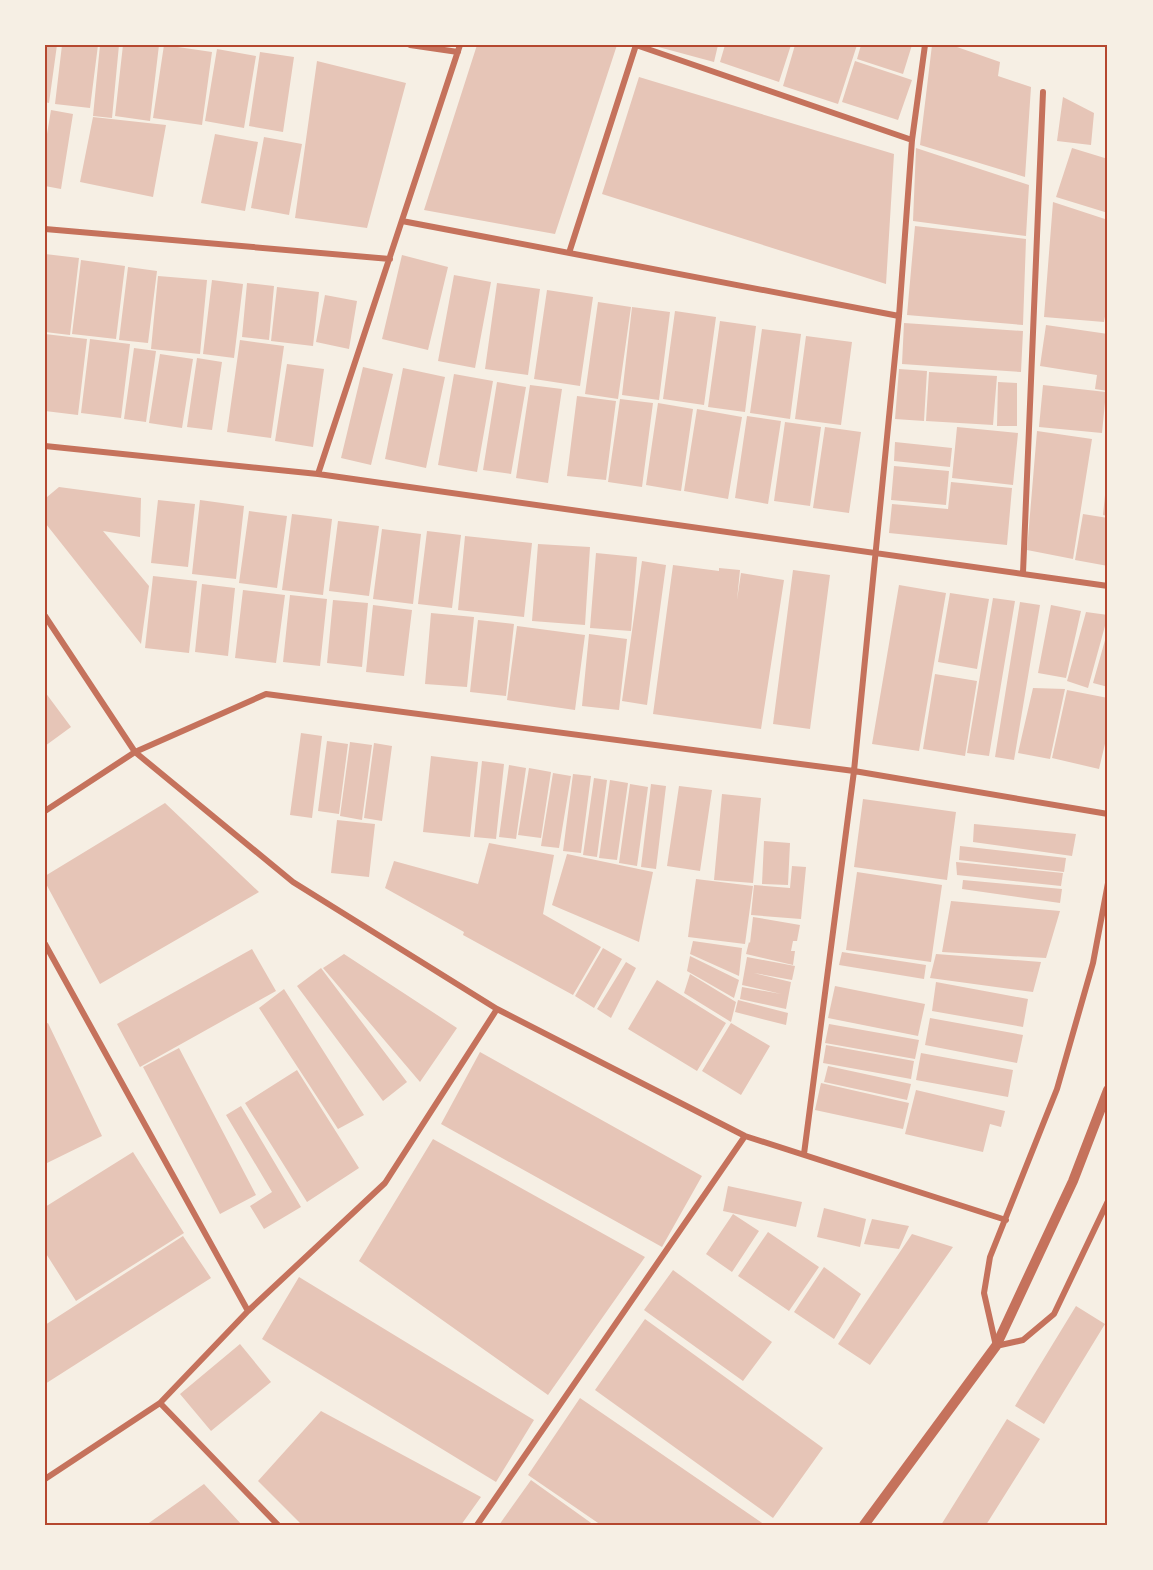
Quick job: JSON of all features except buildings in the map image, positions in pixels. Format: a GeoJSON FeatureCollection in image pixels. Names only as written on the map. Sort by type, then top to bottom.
{"type":"FeatureCollection","features":[{"type":"Feature","properties":{"kind":"street"},"geometry":{"type":"LineString","coordinates":[[318,474],[459,49],[410,45]]}},
{"type":"Feature","properties":{"kind":"street"},"geometry":{"type":"LineString","coordinates":[[569,253],[636,45],[912,140]]}},
{"type":"Feature","properties":{"kind":"street"},"geometry":{"type":"LineString","coordinates":[[804,1154],[854,771],[899,316],[912,140],[926,45]]}},
{"type":"Feature","properties":{"kind":"street"},"geometry":{"type":"LineString","coordinates":[[1023,573],[1044,92]]}},
{"type":"Feature","properties":{"kind":"street"},"geometry":{"type":"LineString","coordinates":[[402,221],[899,316]]}},
{"type":"Feature","properties":{"kind":"street"},"geometry":{"type":"LineString","coordinates":[[45,230],[390,259]]}},
{"type":"Feature","properties":{"kind":"street"},"geometry":{"type":"LineString","coordinates":[[45,446],[318,474],[1108,586]]}},
{"type":"Feature","properties":{"kind":"street"},"geometry":{"type":"LineString","coordinates":[[45,616],[135,752],[293,882],[497,1009],[745,1136],[1006,1220]]}},
{"type":"Feature","properties":{"kind":"street"},"geometry":{"type":"LineString","coordinates":[[45,811],[135,752],[266,694],[854,771],[1108,814]]}},
{"type":"Feature","properties":{"kind":"street"},"geometry":{"type":"LineString","coordinates":[[996,1346],[984,1293],[990,1257],[1057,1089],[1093,963],[1108,883]]}},
{"type":"Feature","properties":{"kind":"street"},"geometry":{"type":"LineString","coordinates":[[45,944],[248,1311]]}},
{"type":"Feature","properties":{"kind":"street"},"geometry":{"type":"LineString","coordinates":[[45,1479],[160,1403],[248,1311],[385,1182],[497,1009]]}},
{"type":"Feature","properties":{"kind":"street"},"geometry":{"type":"LineString","coordinates":[[864,1525],[996,1346],[1074,1180],[1108,1090]]}},
{"type":"Feature","properties":{"kind":"street"},"geometry":{"type":"LineString","coordinates":[[477,1525],[745,1136]]}},
{"type":"Feature","properties":{"kind":"street"},"geometry":{"type":"LineString","coordinates":[[996,1346],[1023,1340],[1054,1314],[1108,1201]]}},
{"type":"Feature","properties":{"kind":"street"},"geometry":{"type":"LineString","coordinates":[[160,1403],[278,1525]]}}]}
